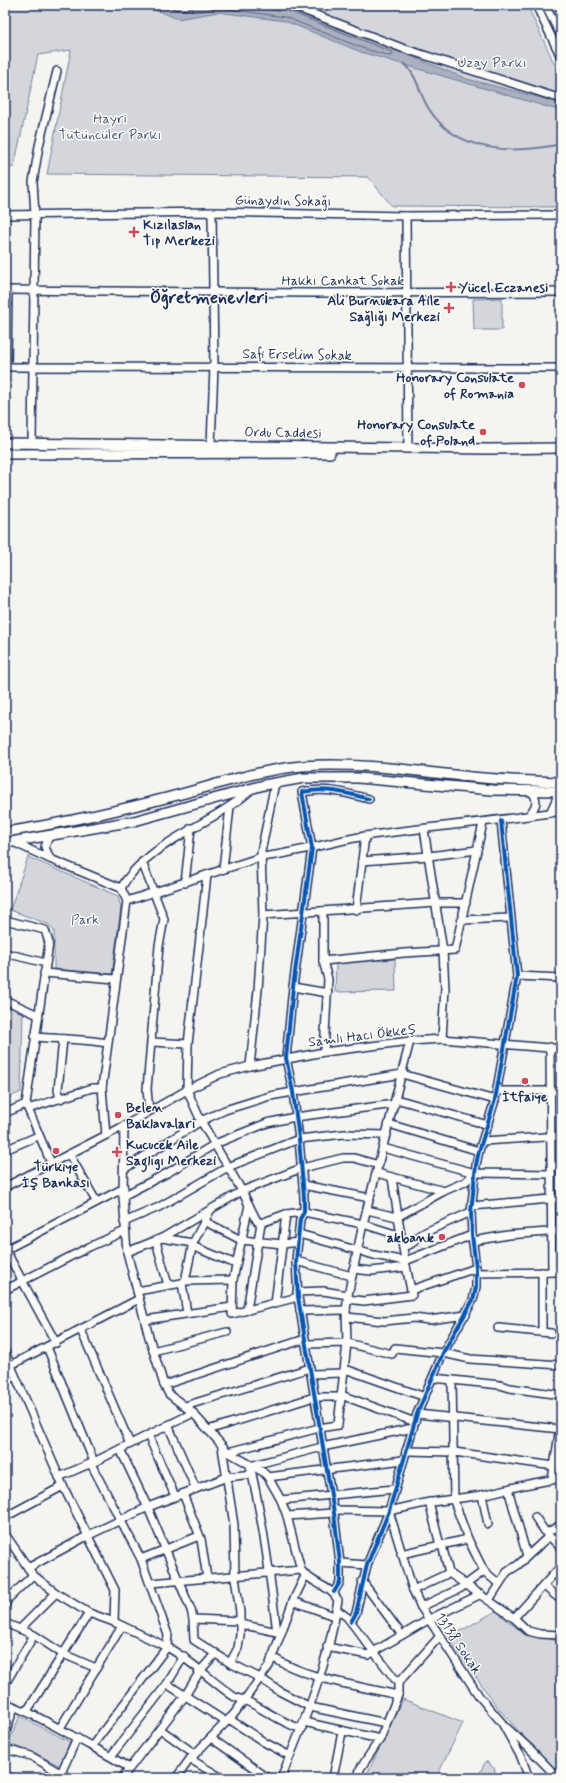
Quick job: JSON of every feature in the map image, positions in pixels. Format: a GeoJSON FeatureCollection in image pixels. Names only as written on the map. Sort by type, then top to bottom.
{"type":"FeatureCollection","features":[{"type":"Feature","properties":{"kind":"main road","name":"Ordu Caddesi"},"geometry":{"type":"LineString","coordinates":[[5,443],[488,449],[561,448]]}},
{"type":"Feature","properties":{"kind":"main road","name":"Ordu Caddesi"},"geometry":{"type":"LineString","coordinates":[[5,454],[561,453]]}},
{"type":"Feature","properties":{"kind":"main road"},"geometry":{"type":"LineString","coordinates":[[5,832],[121,809],[262,772],[303,766],[347,766],[406,769],[559,786]]}},
{"type":"Feature","properties":{"kind":"main road"},"geometry":{"type":"LineString","coordinates":[[9,843],[134,821],[254,788],[304,778],[358,778],[492,790],[530,790],[559,786]]}},
{"type":"Feature","properties":{"kind":"street"},"geometry":{"type":"LineString","coordinates":[[176,5],[186,5]]}},
{"type":"Feature","properties":{"kind":"street"},"geometry":{"type":"LineString","coordinates":[[290,5],[402,48],[561,98]]}},
{"type":"Feature","properties":{"kind":"street"},"geometry":{"type":"LineString","coordinates":[[536,5],[561,57]]}},
{"type":"Feature","properties":{"kind":"street"},"geometry":{"type":"LineString","coordinates":[[545,5],[561,36]]}},
{"type":"Feature","properties":{"kind":"street"},"geometry":{"type":"LineString","coordinates":[[32,443],[35,215],[34,175],[39,146],[57,71]]}},
{"type":"Feature","properties":{"kind":"street"},"geometry":{"type":"LineString","coordinates":[[211,445],[214,366],[212,212]]}},
{"type":"Feature","properties":{"kind":"street","name":"Günaydın Sokağı"},"geometry":{"type":"LineString","coordinates":[[5,214],[35,215],[212,212],[406,216],[561,215]]}},
{"type":"Feature","properties":{"kind":"street"},"geometry":{"type":"LineString","coordinates":[[406,216],[408,448]]}},
{"type":"Feature","properties":{"kind":"street"},"geometry":{"type":"LineString","coordinates":[[6,367],[7,290]]}},
{"type":"Feature","properties":{"kind":"street","name":"Hakkı Cankat Sokak"},"geometry":{"type":"LineString","coordinates":[[7,290],[407,293],[561,292]]}},
{"type":"Feature","properties":{"kind":"street","name":"Safi Erselim Sokak"},"geometry":{"type":"LineString","coordinates":[[6,367],[214,366],[561,368]]}},
{"type":"Feature","properties":{"kind":"street"},"geometry":{"type":"LineString","coordinates":[[250,1066],[258,990],[263,915],[261,857],[264,828],[275,783]]}},
{"type":"Feature","properties":{"kind":"street"},"geometry":{"type":"LineString","coordinates":[[550,813],[556,800],[559,786]]}},
{"type":"Feature","properties":{"kind":"street"},"geometry":{"type":"LineString","coordinates":[[121,888],[128,876],[142,862],[191,828],[230,807],[254,788]]}},
{"type":"Feature","properties":{"kind":"street"},"geometry":{"type":"LineString","coordinates":[[334,1592],[340,1582],[340,1563],[332,1495],[322,1447],[297,1295],[296,1261],[300,1219],[304,1212],[303,1185],[293,1092],[286,1058],[293,987],[312,848],[302,792],[316,789],[329,790],[369,799]]}},
{"type":"Feature","properties":{"kind":"street"},"geometry":{"type":"LineString","coordinates":[[528,816],[537,804],[534,794],[530,790]]}},
{"type":"Feature","properties":{"kind":"street"},"geometry":{"type":"LineString","coordinates":[[222,869],[230,807]]}},
{"type":"Feature","properties":{"kind":"street"},"geometry":{"type":"LineString","coordinates":[[127,901],[261,857],[279,855],[365,836],[501,821],[561,811]]}},
{"type":"Feature","properties":{"kind":"street"},"geometry":{"type":"LineString","coordinates":[[351,1622],[356,1613],[367,1565],[389,1511],[394,1489],[417,1414],[443,1353],[466,1315],[473,1300],[476,1271],[472,1238],[472,1209],[475,1173],[479,1151],[496,1100],[517,976],[501,821]]}},
{"type":"Feature","properties":{"kind":"street"},"geometry":{"type":"LineString","coordinates":[[323,961],[404,953],[455,950],[483,823]]}},
{"type":"Feature","properties":{"kind":"street"},"geometry":{"type":"LineString","coordinates":[[185,883],[191,828]]}},
{"type":"Feature","properties":{"kind":"street"},"geometry":{"type":"LineString","coordinates":[[424,829],[443,951],[445,988],[442,1039]]}},
{"type":"Feature","properties":{"kind":"street"},"geometry":{"type":"LineString","coordinates":[[49,836],[45,847],[50,859]]}},
{"type":"Feature","properties":{"kind":"street"},"geometry":{"type":"LineString","coordinates":[[356,910],[365,836]]}},
{"type":"Feature","properties":{"kind":"street"},"geometry":{"type":"LineString","coordinates":[[9,843],[121,888],[127,901],[102,1088],[106,1135]]}},
{"type":"Feature","properties":{"kind":"street"},"geometry":{"type":"LineString","coordinates":[[362,860],[428,856],[477,850]]}},
{"type":"Feature","properties":{"kind":"street"},"geometry":{"type":"LineString","coordinates":[[142,862],[164,919],[159,946],[148,1089],[149,1111]]}},
{"type":"Feature","properties":{"kind":"street"},"geometry":{"type":"LineString","coordinates":[[207,875],[188,1044],[186,1090],[201,1121],[242,1191],[257,1221],[260,1223]]}},
{"type":"Feature","properties":{"kind":"street"},"geometry":{"type":"LineString","coordinates":[[263,915],[356,910],[436,903],[466,903]]}},
{"type":"Feature","properties":{"kind":"street"},"geometry":{"type":"LineString","coordinates":[[323,911],[323,961],[328,979],[324,1052]]}},
{"type":"Feature","properties":{"kind":"street"},"geometry":{"type":"LineString","coordinates":[[462,920],[510,918]]}},
{"type":"Feature","properties":{"kind":"street"},"geometry":{"type":"LineString","coordinates":[[5,920],[45,930],[49,943],[34,1037],[27,1107],[38,1136],[51,1163]]}},
{"type":"Feature","properties":{"kind":"street"},"geometry":{"type":"LineString","coordinates":[[5,953],[46,963]]}},
{"type":"Feature","properties":{"kind":"street"},"geometry":{"type":"LineString","coordinates":[[44,973],[116,979]]}},
{"type":"Feature","properties":{"kind":"street"},"geometry":{"type":"LineString","coordinates":[[517,976],[561,978]]}},
{"type":"Feature","properties":{"kind":"street"},"geometry":{"type":"LineString","coordinates":[[293,987],[328,993]]}},
{"type":"Feature","properties":{"kind":"street"},"geometry":{"type":"LineString","coordinates":[[5,1000],[38,1015]]}},
{"type":"Feature","properties":{"kind":"street"},"geometry":{"type":"LineString","coordinates":[[34,1037],[83,1039],[107,1043]]}},
{"type":"Feature","properties":{"kind":"street"},"geometry":{"type":"LineString","coordinates":[[60,1099],[58,1090],[63,1039]]}},
{"type":"Feature","properties":{"kind":"street","name":"Samlı Hacı Ökkeş"},"geometry":{"type":"LineString","coordinates":[[5,1187],[124,1126],[186,1090],[220,1074],[250,1066],[324,1052],[410,1041],[442,1039],[561,1048]]}},
{"type":"Feature","properties":{"kind":"street"},"geometry":{"type":"LineString","coordinates":[[228,1452],[319,1428],[338,1425],[347,1343],[346,1314],[352,1272],[410,1041]]}},
{"type":"Feature","properties":{"kind":"street"},"geometry":{"type":"LineString","coordinates":[[152,1042],[188,1044]]}},
{"type":"Feature","properties":{"kind":"street"},"geometry":{"type":"LineString","coordinates":[[550,1047],[552,1271]]}},
{"type":"Feature","properties":{"kind":"street"},"geometry":{"type":"LineString","coordinates":[[124,1169],[201,1121],[225,1110],[270,1096],[402,1074],[496,1100]]}},
{"type":"Feature","properties":{"kind":"street"},"geometry":{"type":"LineString","coordinates":[[5,1113],[60,1099],[92,1088],[102,1088]]}},
{"type":"Feature","properties":{"kind":"street"},"geometry":{"type":"LineString","coordinates":[[497,1091],[561,1092]]}},
{"type":"Feature","properties":{"kind":"street"},"geometry":{"type":"LineString","coordinates":[[123,1196],[169,1172],[215,1144],[267,1123],[295,1117],[395,1102],[488,1125]]}},
{"type":"Feature","properties":{"kind":"street"},"geometry":{"type":"LineString","coordinates":[[389,1124],[479,1151]]}},
{"type":"Feature","properties":{"kind":"street"},"geometry":{"type":"LineString","coordinates":[[124,1126],[123,1196],[127,1252],[144,1320],[164,1385],[168,1394],[193,1413],[222,1447],[250,1466],[263,1472],[268,1477],[281,1500],[287,1516],[303,1573],[279,1633],[269,1666],[245,1700],[176,1778]]}},
{"type":"Feature","properties":{"kind":"street"},"geometry":{"type":"LineString","coordinates":[[124,1222],[159,1207],[228,1167],[299,1139],[344,1134],[386,1135]]}},
{"type":"Feature","properties":{"kind":"street"},"geometry":{"type":"LineString","coordinates":[[5,1150],[38,1136]]}},
{"type":"Feature","properties":{"kind":"street"},"geometry":{"type":"LineString","coordinates":[[483,1141],[550,1138],[561,1136]]}},
{"type":"Feature","properties":{"kind":"street"},"geometry":{"type":"LineString","coordinates":[[383,1148],[475,1173],[552,1170],[561,1166]]}},
{"type":"Feature","properties":{"kind":"street"},"geometry":{"type":"LineString","coordinates":[[69,1154],[96,1201]]}},
{"type":"Feature","properties":{"kind":"street"},"geometry":{"type":"LineString","coordinates":[[127,1252],[159,1240],[242,1191],[302,1168],[349,1158],[379,1165]]}},
{"type":"Feature","properties":{"kind":"street"},"geometry":{"type":"LineString","coordinates":[[367,1210],[397,1217],[444,1191],[466,1182],[475,1173]]}},
{"type":"Feature","properties":{"kind":"street"},"geometry":{"type":"LineString","coordinates":[[377,1174],[444,1191]]}},
{"type":"Feature","properties":{"kind":"street"},"geometry":{"type":"LineString","coordinates":[[249,1205],[233,1280],[232,1314],[275,1304],[297,1295],[323,1290],[364,1301],[412,1295],[405,1264],[392,1178]]}},
{"type":"Feature","properties":{"kind":"street"},"geometry":{"type":"LineString","coordinates":[[303,1185],[370,1198]]}},
{"type":"Feature","properties":{"kind":"street"},"geometry":{"type":"LineString","coordinates":[[56,1343],[5,1249],[96,1201],[124,1188]]}},
{"type":"Feature","properties":{"kind":"street"},"geometry":{"type":"LineString","coordinates":[[403,1247],[411,1244],[421,1234],[472,1209],[561,1198]]}},
{"type":"Feature","properties":{"kind":"street"},"geometry":{"type":"LineString","coordinates":[[187,1314],[184,1282],[192,1245],[212,1208]]}},
{"type":"Feature","properties":{"kind":"street"},"geometry":{"type":"LineString","coordinates":[[260,1223],[286,1214],[304,1212],[363,1224],[401,1236]]}},
{"type":"Feature","properties":{"kind":"street"},"geometry":{"type":"LineString","coordinates":[[275,1304],[286,1214]]}},
{"type":"Feature","properties":{"kind":"street"},"geometry":{"type":"LineString","coordinates":[[204,1221],[241,1240],[283,1244],[298,1242]]}},
{"type":"Feature","properties":{"kind":"street"},"geometry":{"type":"LineString","coordinates":[[247,1310],[260,1223]]}},
{"type":"Feature","properties":{"kind":"street"},"geometry":{"type":"LineString","coordinates":[[5,1290],[89,1247],[125,1231]]}},
{"type":"Feature","properties":{"kind":"street"},"geometry":{"type":"LineString","coordinates":[[296,1261],[352,1272],[371,1271],[405,1264],[472,1238],[561,1232]]}},
{"type":"Feature","properties":{"kind":"street"},"geometry":{"type":"LineString","coordinates":[[299,1234],[405,1264]]}},
{"type":"Feature","properties":{"kind":"street"},"geometry":{"type":"LineString","coordinates":[[159,1240],[192,1245],[236,1264]]}},
{"type":"Feature","properties":{"kind":"street"},"geometry":{"type":"LineString","coordinates":[[159,1240],[168,1285]]}},
{"type":"Feature","properties":{"kind":"street"},"geometry":{"type":"LineString","coordinates":[[412,1290],[476,1271],[561,1272]]}},
{"type":"Feature","properties":{"kind":"street"},"geometry":{"type":"LineString","coordinates":[[542,1272],[542,1332]]}},
{"type":"Feature","properties":{"kind":"street"},"geometry":{"type":"LineString","coordinates":[[137,1291],[184,1282],[233,1280]]}},
{"type":"Feature","properties":{"kind":"street"},"geometry":{"type":"LineString","coordinates":[[11,1365],[139,1299]]}},
{"type":"Feature","properties":{"kind":"street"},"geometry":{"type":"LineString","coordinates":[[144,1320],[232,1307]]}},
{"type":"Feature","properties":{"kind":"street"},"geometry":{"type":"LineString","coordinates":[[300,1311],[346,1314],[384,1321],[414,1318],[429,1320],[466,1315]]}},
{"type":"Feature","properties":{"kind":"street"},"geometry":{"type":"LineString","coordinates":[[498,1328],[551,1333]]}},
{"type":"Feature","properties":{"kind":"street"},"geometry":{"type":"LineString","coordinates":[[81,1330],[130,1444]]}},
{"type":"Feature","properties":{"kind":"street"},"geometry":{"type":"LineString","coordinates":[[153,1351],[226,1332]]}},
{"type":"Feature","properties":{"kind":"street"},"geometry":{"type":"LineString","coordinates":[[164,1385],[305,1342],[347,1343],[392,1354],[394,1348],[443,1353],[470,1359],[561,1365]]}},
{"type":"Feature","properties":{"kind":"street"},"geometry":{"type":"LineString","coordinates":[[47,1347],[92,1463],[119,1520],[141,1559],[151,1583],[168,1635],[167,1647],[92,1746]]}},
{"type":"Feature","properties":{"kind":"street"},"geometry":{"type":"LineString","coordinates":[[5,1352],[63,1486],[115,1590],[114,1622]]}},
{"type":"Feature","properties":{"kind":"street"},"geometry":{"type":"LineString","coordinates":[[185,1406],[310,1370],[344,1371],[424,1397]]}},
{"type":"Feature","properties":{"kind":"street"},"geometry":{"type":"LineString","coordinates":[[433,1378],[500,1385],[561,1395]]}},
{"type":"Feature","properties":{"kind":"street"},"geometry":{"type":"LineString","coordinates":[[452,1380],[454,1501],[468,1539],[484,1571],[499,1584]]}},
{"type":"Feature","properties":{"kind":"street"},"geometry":{"type":"LineString","coordinates":[[208,1430],[314,1397],[341,1396],[414,1425]]}},
{"type":"Feature","properties":{"kind":"street"},"geometry":{"type":"LineString","coordinates":[[59,1477],[92,1463],[193,1413]]}},
{"type":"Feature","properties":{"kind":"street"},"geometry":{"type":"LineString","coordinates":[[417,1414],[560,1429]]}},
{"type":"Feature","properties":{"kind":"street"},"geometry":{"type":"LineString","coordinates":[[552,1480],[561,1420]]}},
{"type":"Feature","properties":{"kind":"street"},"geometry":{"type":"LineString","coordinates":[[168,1425],[196,1489]]}},
{"type":"Feature","properties":{"kind":"street"},"geometry":{"type":"LineString","coordinates":[[250,1466],[414,1425]]}},
{"type":"Feature","properties":{"kind":"street"},"geometry":{"type":"LineString","coordinates":[[148,1435],[175,1496]]}},
{"type":"Feature","properties":{"kind":"street"},"geometry":{"type":"LineString","coordinates":[[222,1447],[234,1525],[235,1577],[240,1623],[238,1648],[230,1663]]}},
{"type":"Feature","properties":{"kind":"street"},"geometry":{"type":"LineString","coordinates":[[120,1449],[148,1507],[191,1610],[194,1640],[230,1663],[260,1678],[281,1692],[310,1707],[386,1723]]}},
{"type":"Feature","properties":{"kind":"street"},"geometry":{"type":"LineString","coordinates":[[406,1451],[454,1452],[554,1466]]}},
{"type":"Feature","properties":{"kind":"street"},"geometry":{"type":"LineString","coordinates":[[268,1477],[403,1460]]}},
{"type":"Feature","properties":{"kind":"street"},"geometry":{"type":"LineString","coordinates":[[250,1466],[257,1496],[279,1633]]}},
{"type":"Feature","properties":{"kind":"street"},"geometry":{"type":"LineString","coordinates":[[28,1568],[87,1536],[148,1507],[227,1477],[252,1474]]}},
{"type":"Feature","properties":{"kind":"street"},"geometry":{"type":"LineString","coordinates":[[287,1516],[334,1512],[389,1511],[454,1497],[482,1495],[561,1478]]}},
{"type":"Feature","properties":{"kind":"street"},"geometry":{"type":"LineString","coordinates":[[5,1517],[63,1486]]}},
{"type":"Feature","properties":{"kind":"street"},"geometry":{"type":"LineString","coordinates":[[281,1500],[394,1489]]}},
{"type":"Feature","properties":{"kind":"street"},"geometry":{"type":"LineString","coordinates":[[508,1490],[527,1556]]}},
{"type":"Feature","properties":{"kind":"street"},"geometry":{"type":"LineString","coordinates":[[183,1494],[199,1536],[207,1578]]}},
{"type":"Feature","properties":{"kind":"street"},"geometry":{"type":"LineString","coordinates":[[482,1495],[488,1524]]}},
{"type":"Feature","properties":{"kind":"street"},"geometry":{"type":"LineString","coordinates":[[429,1502],[449,1573],[514,1618],[528,1631],[540,1634],[561,1635]]}},
{"type":"Feature","properties":{"kind":"street","name":"13138 Sokak"},"geometry":{"type":"LineString","coordinates":[[389,1511],[401,1554],[413,1590],[421,1608],[479,1696],[502,1724],[521,1757],[529,1778]]}},
{"type":"Feature","properties":{"kind":"street"},"geometry":{"type":"LineString","coordinates":[[535,1517],[547,1534],[561,1548]]}},
{"type":"Feature","properties":{"kind":"street"},"geometry":{"type":"LineString","coordinates":[[489,1600],[507,1572],[527,1556],[547,1534],[561,1525]]}},
{"type":"Feature","properties":{"kind":"street"},"geometry":{"type":"LineString","coordinates":[[5,1534],[33,1575],[56,1593],[89,1613],[114,1622],[184,1656],[200,1672],[235,1698],[245,1700],[288,1725],[303,1726],[380,1739]]}},
{"type":"Feature","properties":{"kind":"street"},"geometry":{"type":"LineString","coordinates":[[141,1559],[199,1536]]}},
{"type":"Feature","properties":{"kind":"street"},"geometry":{"type":"LineString","coordinates":[[401,1554],[468,1539]]}},
{"type":"Feature","properties":{"kind":"street"},"geometry":{"type":"LineString","coordinates":[[340,1563],[367,1565]]}},
{"type":"Feature","properties":{"kind":"street"},"geometry":{"type":"LineString","coordinates":[[514,1618],[561,1566]]}},
{"type":"Feature","properties":{"kind":"street"},"geometry":{"type":"LineString","coordinates":[[421,1608],[466,1584],[484,1571]]}},
{"type":"Feature","properties":{"kind":"street"},"geometry":{"type":"LineString","coordinates":[[151,1583],[270,1573],[303,1573],[334,1592],[338,1600],[320,1677],[303,1726],[281,1778]]}},
{"type":"Feature","properties":{"kind":"street"},"geometry":{"type":"LineString","coordinates":[[413,1590],[449,1573]]}},
{"type":"Feature","properties":{"kind":"street"},"geometry":{"type":"LineString","coordinates":[[6,1599],[33,1575]]}},
{"type":"Feature","properties":{"kind":"street"},"geometry":{"type":"LineString","coordinates":[[362,1582],[402,1635]]}},
{"type":"Feature","properties":{"kind":"street"},"geometry":{"type":"LineString","coordinates":[[544,1586],[561,1600]]}},
{"type":"Feature","properties":{"kind":"street"},"geometry":{"type":"LineString","coordinates":[[20,1629],[56,1593]]}},
{"type":"Feature","properties":{"kind":"street"},"geometry":{"type":"LineString","coordinates":[[327,1647],[368,1655],[428,1620],[481,1594]]}},
{"type":"Feature","properties":{"kind":"street"},"geometry":{"type":"LineString","coordinates":[[293,1601],[335,1613],[351,1622],[398,1683],[398,1695],[380,1739],[360,1769],[358,1778]]}},
{"type":"Feature","properties":{"kind":"street"},"geometry":{"type":"LineString","coordinates":[[27,1711],[89,1613]]}},
{"type":"Feature","properties":{"kind":"street"},"geometry":{"type":"LineString","coordinates":[[193,1619],[240,1623],[279,1633]]}},
{"type":"Feature","properties":{"kind":"street"},"geometry":{"type":"LineString","coordinates":[[5,1623],[34,1635],[63,1654],[96,1668]]}},
{"type":"Feature","properties":{"kind":"street"},"geometry":{"type":"LineString","coordinates":[[60,1728],[122,1626]]}},
{"type":"Feature","properties":{"kind":"street"},"geometry":{"type":"LineString","coordinates":[[5,1684],[34,1635]]}},
{"type":"Feature","properties":{"kind":"street"},"geometry":{"type":"LineString","coordinates":[[398,1683],[440,1636]]}},
{"type":"Feature","properties":{"kind":"street"},"geometry":{"type":"LineString","coordinates":[[5,1703],[27,1711],[111,1756],[127,1774],[186,1696],[200,1672],[216,1653]]}},
{"type":"Feature","properties":{"kind":"street"},"geometry":{"type":"LineString","coordinates":[[111,1756],[167,1684],[184,1656]]}},
{"type":"Feature","properties":{"kind":"street"},"geometry":{"type":"LineString","coordinates":[[272,1657],[288,1667],[320,1677],[398,1695]]}},
{"type":"Feature","properties":{"kind":"street"},"geometry":{"type":"LineString","coordinates":[[167,1684],[227,1721],[290,1756]]}},
{"type":"Feature","properties":{"kind":"street"},"geometry":{"type":"LineString","coordinates":[[5,1735],[14,1706]]}},
{"type":"Feature","properties":{"kind":"street"},"geometry":{"type":"LineString","coordinates":[[502,1724],[530,1749],[558,1778]]}},
{"type":"Feature","properties":{"kind":"street"},"geometry":{"type":"LineString","coordinates":[[160,1729],[193,1757],[222,1778]]}},
{"type":"Feature","properties":{"kind":"street"},"geometry":{"type":"LineString","coordinates":[[333,1778],[342,1732]]}},
{"type":"Feature","properties":{"kind":"street"},"geometry":{"type":"LineString","coordinates":[[61,1773],[77,1738]]}},
{"type":"Feature","properties":{"kind":"street"},"geometry":{"type":"LineString","coordinates":[[211,1738],[268,1778]]}},
{"type":"Feature","properties":{"kind":"street"},"geometry":{"type":"LineString","coordinates":[[5,1749],[31,1756],[69,1778]]}},
{"type":"Feature","properties":{"kind":"street"},"geometry":{"type":"LineString","coordinates":[[5,1776],[13,1778]]}},
{"type":"Feature","properties":{"kind":"green space"},"geometry":{"type":"Polygon","coordinates":[[[5,5],[527,5],[561,78],[561,207],[392,206],[368,177],[47,174],[71,50],[38,55],[14,167],[5,168],[5,5]]]}},
{"type":"Feature","properties":{"kind":"green space"},"geometry":{"type":"Polygon","coordinates":[[[502,298],[502,330],[474,330],[473,299],[502,298]]]}},
{"type":"Feature","properties":{"kind":"green space","name":"Park"},"geometry":{"type":"Polygon","coordinates":[[[28,857],[118,896],[121,907],[112,974],[54,969],[54,931],[48,924],[10,910],[28,857]]]}},
{"type":"Feature","properties":{"kind":"green space"},"geometry":{"type":"Polygon","coordinates":[[[395,959],[396,991],[335,992],[336,963],[395,959]]]}},
{"type":"Feature","properties":{"kind":"green space"},"geometry":{"type":"Polygon","coordinates":[[[5,1002],[23,1010],[21,1092],[5,1099],[5,1002]]]}},
{"type":"Feature","properties":{"kind":"green space"},"geometry":{"type":"Polygon","coordinates":[[[496,1611],[524,1634],[555,1640],[561,1651],[561,1717],[559,1719],[561,1720],[561,1778],[498,1708],[448,1638],[496,1611]]]}},
{"type":"Feature","properties":{"kind":"green space"},"geometry":{"type":"Polygon","coordinates":[[[403,1699],[463,1723],[436,1778],[367,1778],[368,1772],[403,1699]]]}},
{"type":"Feature","properties":{"kind":"green space"},"geometry":{"type":"Polygon","coordinates":[[[20,1716],[70,1742],[60,1766],[33,1752],[8,1744],[20,1716]]]}},
{"type":"Feature","properties":{"kind":"green space"},"geometry":{"type":"Polygon","coordinates":[[[486,1761],[495,1769],[494,1778],[477,1778],[486,1761]]]}},
{"type":"Feature","properties":{"kind":"water"},"geometry":{"type":"Polygon","coordinates":[[[144,5],[170,5],[179,9],[200,5],[267,5],[290,7],[467,79],[561,103],[561,111],[361,52],[285,21],[218,12],[178,19],[144,5]]]}},
{"type":"Feature","properties":{"kind":"waterway"},"geometry":{"type":"LineString","coordinates":[[137,5],[159,11]]}},
{"type":"Feature","properties":{"kind":"waterway"},"geometry":{"type":"LineString","coordinates":[[404,63],[409,68],[415,79],[429,109],[441,124],[455,135],[488,147],[506,149],[525,149],[561,144]]}},
{"type":"Feature","properties":{"kind":"cycle path"},"geometry":{"type":"LineString","coordinates":[[334,1592],[340,1582],[340,1563],[334,1513],[298,1297],[296,1261],[300,1219],[304,1212],[304,1197],[293,1092],[286,1058],[293,987],[312,848],[302,792],[328,790],[369,799]]}},
{"type":"Feature","properties":{"kind":"cycle path"},"geometry":{"type":"LineString","coordinates":[[351,1622],[356,1613],[367,1565],[389,1511],[417,1414],[443,1353],[473,1300],[476,1287],[476,1268],[471,1212],[476,1165],[495,1100],[517,976],[501,821]]}},
{"type":"Feature","properties":{"kind":"place","name":"Kızılaslan Tıp Merkezi"},"geometry":{"type":"Point","coordinates":[134,232]}},
{"type":"Feature","properties":{"kind":"place","name":"Yücel Eczanesi"},"geometry":{"type":"Point","coordinates":[451,287]}},
{"type":"Feature","properties":{"kind":"place","name":"Ali Burnukara Aile Sağlığı Merkezi"},"geometry":{"type":"Point","coordinates":[449,308]}},
{"type":"Feature","properties":{"kind":"place","name":"Honorary Consulate of Romania"},"geometry":{"type":"Point","coordinates":[522,385]}},
{"type":"Feature","properties":{"kind":"place","name":"Honorary Consulate of Poland"},"geometry":{"type":"Point","coordinates":[483,432]}},
{"type":"Feature","properties":{"kind":"place","name":"İtfaiye"},"geometry":{"type":"Point","coordinates":[525,1081]}},
{"type":"Feature","properties":{"kind":"place","name":"Belen Baklavaları"},"geometry":{"type":"Point","coordinates":[118,1115]}},
{"type":"Feature","properties":{"kind":"place","name":"Türkiye İş Bankası"},"geometry":{"type":"Point","coordinates":[56,1151]}},
{"type":"Feature","properties":{"kind":"place","name":"Kucucek Aile Saglıgı Merkezi"},"geometry":{"type":"Point","coordinates":[117,1152]}},
{"type":"Feature","properties":{"kind":"place","name":"akbank"},"geometry":{"type":"Point","coordinates":[442,1237]}},
{"type":"Feature","properties":{"kind":"district","name":"Öğretmenevleri"},"geometry":{"type":"Point","coordinates":[209,297]}},
{"type":"Feature","properties":{"kind":"park label","name":"Uzay Parkı"},"geometry":{"type":"Point","coordinates":[492,62]}},
{"type":"Feature","properties":{"kind":"park label","name":"Hayri Tütüncüler Parkı"},"geometry":{"type":"Point","coordinates":[110,126]}}]}
